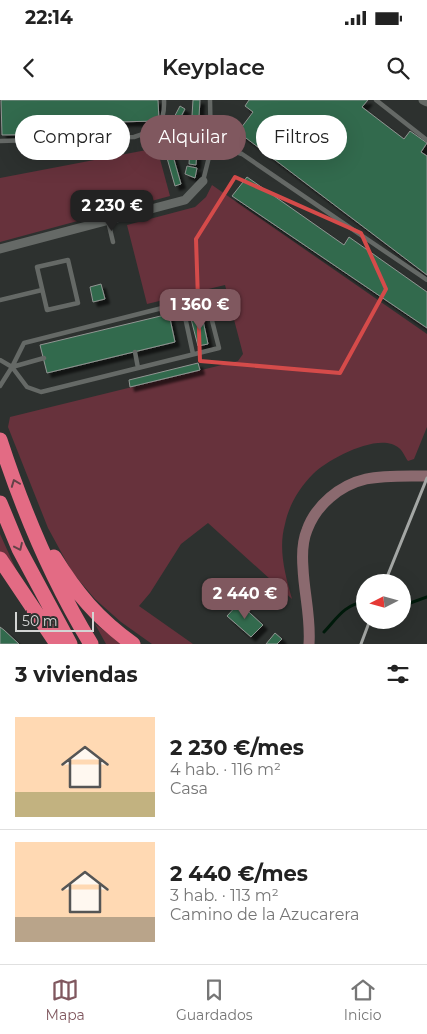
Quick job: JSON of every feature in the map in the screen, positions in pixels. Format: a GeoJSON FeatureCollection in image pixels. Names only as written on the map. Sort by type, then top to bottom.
{"type":"FeatureCollection","features":[{"type":"Feature","properties":{"kind":"highway"},"geometry":{"type":"LineString","coordinates":[[0,440],[42,553],[91,644]]}},
{"type":"Feature","properties":{"kind":"highway"},"geometry":{"type":"LineString","coordinates":[[0,502],[19,549],[70,644]]}},
{"type":"Feature","properties":{"kind":"highway"},"geometry":{"type":"LineString","coordinates":[[32,527],[50,549],[69,581],[84,601],[117,633],[133,644]]}},
{"type":"Feature","properties":{"kind":"highway"},"geometry":{"type":"LineString","coordinates":[[0,559],[57,644]]}},
{"type":"Feature","properties":{"kind":"street"},"geometry":{"type":"LineString","coordinates":[[0,249],[185,200],[203,181]]}},
{"type":"Feature","properties":{"kind":"street"},"geometry":{"type":"LineString","coordinates":[[309,644],[309,621],[302,549],[306,530],[314,516],[325,502],[350,484],[366,479],[427,476]]}},
{"type":"Feature","properties":{"kind":"lane"},"geometry":{"type":"LineString","coordinates":[[0,140],[134,137],[150,132],[162,122],[165,112],[164,100]]}},
{"type":"Feature","properties":{"kind":"lane"},"geometry":{"type":"LineString","coordinates":[[210,100],[210,115]]}},
{"type":"Feature","properties":{"kind":"lane"},"geometry":{"type":"LineString","coordinates":[[376,100],[427,140]]}},
{"type":"Feature","properties":{"kind":"lane"},"geometry":{"type":"LineString","coordinates":[[246,157],[427,280]]}},
{"type":"Feature","properties":{"kind":"lane"},"geometry":{"type":"LineString","coordinates":[[203,181],[208,160]]}},
{"type":"Feature","properties":{"kind":"lane"},"geometry":{"type":"LineString","coordinates":[[108,221],[113,242]]}},
{"type":"Feature","properties":{"kind":"lane"},"geometry":{"type":"LineString","coordinates":[[68,260],[78,303],[47,310],[42,290],[37,267],[68,260]]}},
{"type":"Feature","properties":{"kind":"lane"},"geometry":{"type":"LineString","coordinates":[[0,300],[42,290]]}},
{"type":"Feature","properties":{"kind":"lane"},"geometry":{"type":"LineString","coordinates":[[0,360],[12,367],[27,387],[41,392],[219,348],[206,298],[24,343],[12,367],[0,386]]}},
{"type":"Feature","properties":{"kind":"lane"},"geometry":{"type":"LineString","coordinates":[[182,303],[194,354]]}},
{"type":"Feature","properties":{"kind":"lane"},"geometry":{"type":"LineString","coordinates":[[135,352],[138,368]]}},
{"type":"Feature","properties":{"kind":"lane"},"geometry":{"type":"LineString","coordinates":[[12,367],[44,358]]}},
{"type":"Feature","properties":{"kind":"highlighted area"},"geometry":{"type":"Polygon","coordinates":[[[235,177],[361,233],[386,289],[340,373],[200,361],[196,239],[235,177]]]}},
{"type":"Feature","properties":{"kind":"shaded area"},"geometry":{"type":"Polygon","coordinates":[[[140,151],[140,160],[160,160],[170,196],[0,242],[0,178],[94,160],[130,160],[130,153],[140,151]]]}},
{"type":"Feature","properties":{"kind":"shaded area"},"geometry":{"type":"Polygon","coordinates":[[[212,185],[427,334],[427,427],[414,459],[408,461],[399,448],[390,444],[367,445],[330,461],[313,474],[303,485],[289,510],[282,543],[283,561],[292,599],[208,523],[181,544],[150,593],[139,606],[193,644],[152,644],[121,622],[95,599],[72,572],[48,528],[8,427],[10,417],[238,361],[243,354],[225,285],[147,304],[127,225],[195,207],[206,197],[212,185]]]}},
{"type":"Feature","properties":{"kind":"shaded area"},"geometry":{"type":"Polygon","coordinates":[[[0,534],[19,576],[0,552],[0,534]]]}},
{"type":"Feature","properties":{"kind":"shaded area"},"geometry":{"type":"Polygon","coordinates":[[[95,624],[123,644],[106,644],[95,624]]]}},
{"type":"Feature","properties":{"kind":"building"},"geometry":{"type":"Polygon","coordinates":[[[1,100],[158,100],[159,115],[140,115],[140,121],[130,122],[130,115],[15,115],[15,135],[2,135],[1,100]]]}},
{"type":"Feature","properties":{"kind":"building"},"geometry":{"type":"Polygon","coordinates":[[[193,100],[200,100],[199,115],[192,115],[193,100]]]}},
{"type":"Feature","properties":{"kind":"building"},"geometry":{"type":"Polygon","coordinates":[[[249,100],[368,100],[362,107],[404,139],[410,131],[427,143],[421,152],[427,156],[427,275],[275,160],[347,160],[347,115],[256,115],[256,146],[246,138],[246,121],[253,112],[245,106],[249,100]]]}},
{"type":"Feature","properties":{"kind":"building"},"geometry":{"type":"Polygon","coordinates":[[[180,106],[185,109],[182,115],[175,115],[180,106]]]}},
{"type":"Feature","properties":{"kind":"building"},"geometry":{"type":"Polygon","coordinates":[[[168,160],[174,160],[181,184],[175,186],[168,160]]]}},
{"type":"Feature","properties":{"kind":"building"},"geometry":{"type":"Polygon","coordinates":[[[189,160],[196,160],[196,165],[189,164],[189,160]]]}},
{"type":"Feature","properties":{"kind":"building"},"geometry":{"type":"Polygon","coordinates":[[[187,166],[197,168],[195,178],[185,174],[187,166]]]}},
{"type":"Feature","properties":{"kind":"building"},"geometry":{"type":"Polygon","coordinates":[[[247,177],[344,245],[349,237],[427,292],[427,328],[232,196],[247,177]]]}},
{"type":"Feature","properties":{"kind":"building"},"geometry":{"type":"Polygon","coordinates":[[[101,284],[105,299],[93,302],[90,287],[101,284]]]}},
{"type":"Feature","properties":{"kind":"building"},"geometry":{"type":"Polygon","coordinates":[[[169,314],[175,342],[47,373],[40,345],[169,314]]]}},
{"type":"Feature","properties":{"kind":"building"},"geometry":{"type":"Polygon","coordinates":[[[202,316],[208,344],[198,346],[191,319],[202,316]]]}},
{"type":"Feature","properties":{"kind":"building"},"geometry":{"type":"Polygon","coordinates":[[[198,363],[200,370],[130,387],[129,380],[198,363]]]}},
{"type":"Feature","properties":{"kind":"building"},"geometry":{"type":"Polygon","coordinates":[[[239,603],[263,625],[251,637],[227,616],[239,603]]]}},
{"type":"Feature","properties":{"kind":"building"},"geometry":{"type":"Polygon","coordinates":[[[0,627],[4,630],[19,644],[0,644],[0,627]]]}},
{"type":"Feature","properties":{"kind":"building"},"geometry":{"type":"Polygon","coordinates":[[[275,633],[282,639],[277,644],[266,644],[275,633]]]}},
{"type":"Feature","properties":{"kind":"waterway"},"geometry":{"type":"LineString","coordinates":[[411,603],[427,597]]}},
{"type":"Feature","properties":{"kind":"waterway"},"geometry":{"type":"LineString","coordinates":[[324,632],[337,617],[356,604]]}},
{"type":"Feature","properties":{"kind":"railway"},"geometry":{"type":"LineString","coordinates":[[388,574],[427,478]]}},
{"type":"Feature","properties":{"kind":"railway"},"geometry":{"type":"LineString","coordinates":[[361,644],[367,629]]}}]}
